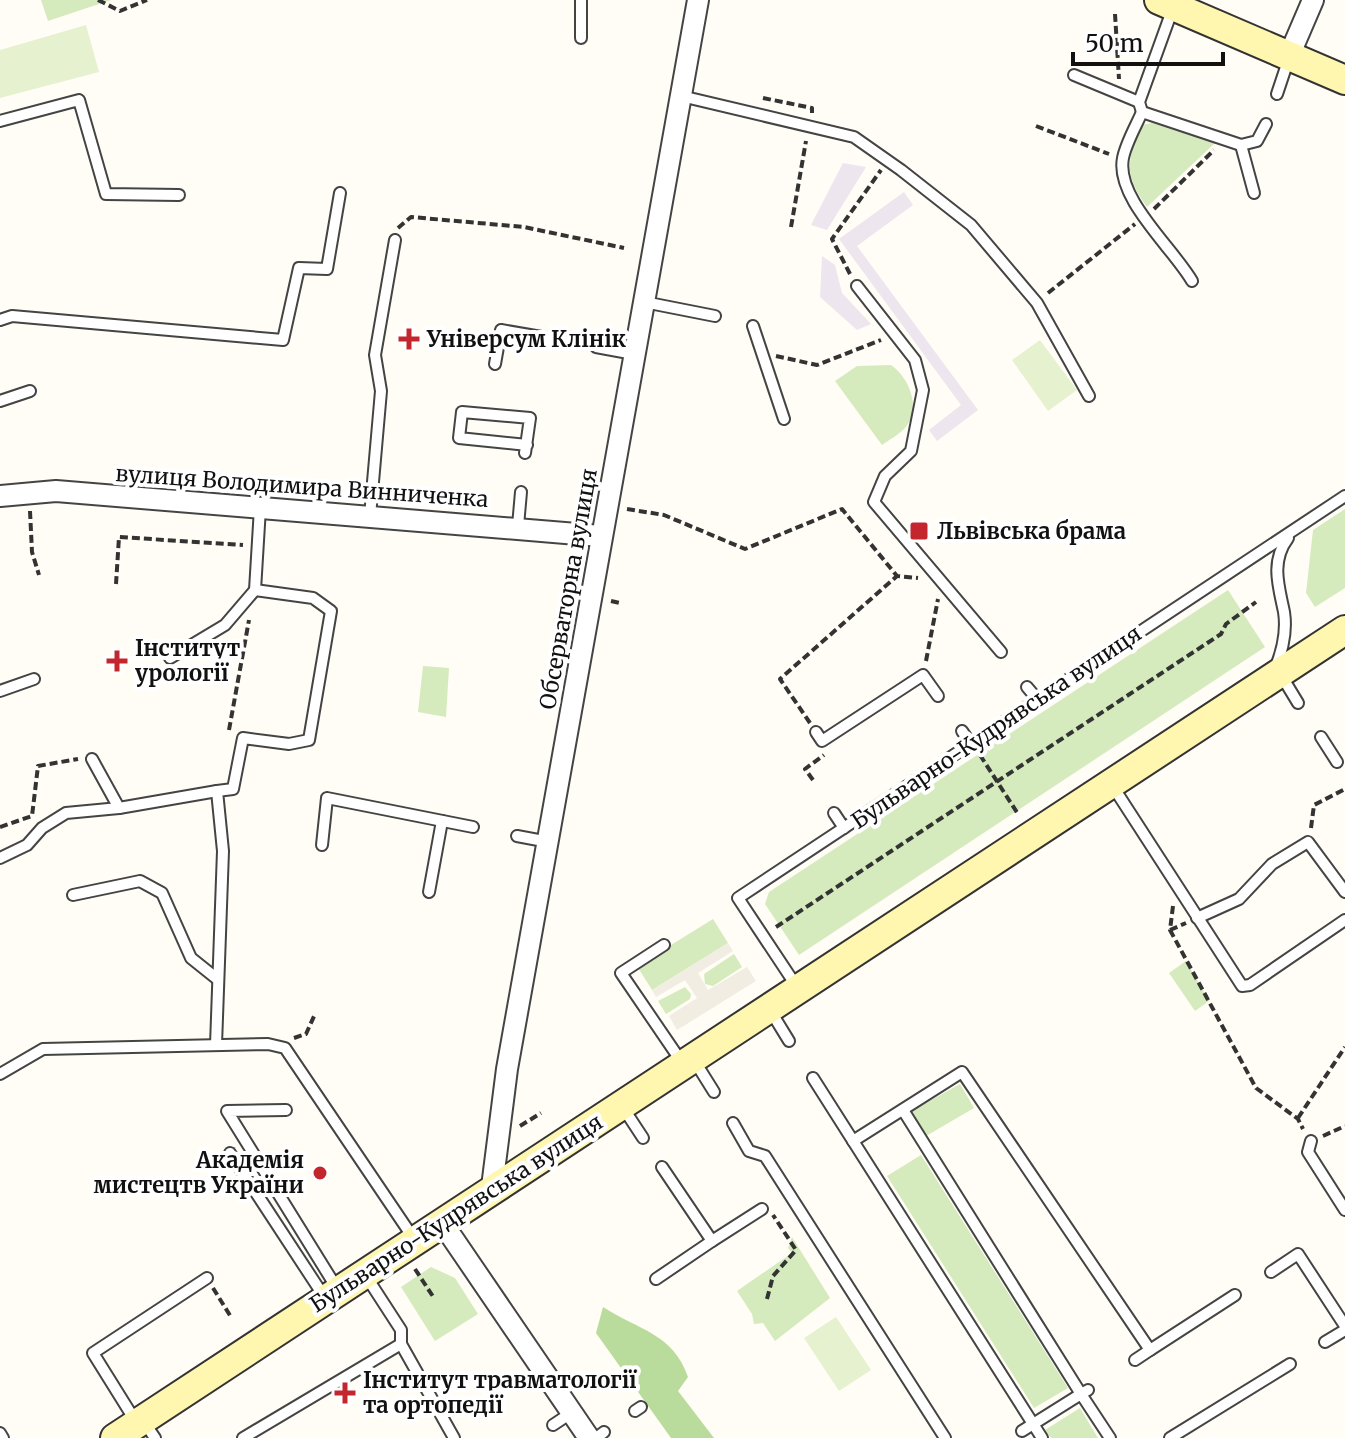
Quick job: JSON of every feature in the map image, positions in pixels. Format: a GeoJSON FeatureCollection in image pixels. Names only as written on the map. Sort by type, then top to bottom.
{"type":"FeatureCollection","features":[{"type":"Feature","properties":{"kind":"main road"},"geometry":{"type":"LineString","coordinates":[[1168,3],[1345,80]]}},
{"type":"Feature","properties":{"kind":"main road","name":"Бульварно-Кудрявська вулиця"},"geometry":{"type":"LineString","coordinates":[[138,1430],[492,1187],[689,1062],[1344,633]]}},
{"type":"Feature","properties":{"kind":"street","name":"Обсерваторна вулиця"},"geometry":{"type":"LineString","coordinates":[[492,1187],[507,1069],[698,0]]}},
{"type":"Feature","properties":{"kind":"street"},"geometry":{"type":"LineString","coordinates":[[1289,56],[1313,0]]}},
{"type":"Feature","properties":{"kind":"street","name":"вулиця Володимира Винниченка"},"geometry":{"type":"LineString","coordinates":[[0,496],[56,491],[518,526],[601,536]]}},
{"type":"Feature","properties":{"kind":"street"},"geometry":{"type":"LineString","coordinates":[[441,1221],[571,1413],[596,1436]]}},
{"type":"Feature","properties":{"kind":"lane"},"geometry":{"type":"LineString","coordinates":[[581,0],[581,38]]}},
{"type":"Feature","properties":{"kind":"lane"},"geometry":{"type":"LineString","coordinates":[[1168,3],[1141,107],[1122,159],[1129,195],[1192,281]]}},
{"type":"Feature","properties":{"kind":"lane"},"geometry":{"type":"LineString","coordinates":[[1277,94],[1289,56]]}},
{"type":"Feature","properties":{"kind":"lane"},"geometry":{"type":"LineString","coordinates":[[1074,75],[1119,93],[1141,107],[1241,145],[1257,141],[1266,124]]}},
{"type":"Feature","properties":{"kind":"lane"},"geometry":{"type":"LineString","coordinates":[[681,96],[854,137],[888,161],[971,225],[1037,303],[1089,396]]}},
{"type":"Feature","properties":{"kind":"lane"},"geometry":{"type":"LineString","coordinates":[[0,121],[79,100],[106,194],[179,195]]}},
{"type":"Feature","properties":{"kind":"lane"},"geometry":{"type":"LineString","coordinates":[[1241,145],[1254,193]]}},
{"type":"Feature","properties":{"kind":"lane"},"geometry":{"type":"LineString","coordinates":[[0,320],[12,316],[283,340],[299,268],[327,269],[340,193]]}},
{"type":"Feature","properties":{"kind":"lane"},"geometry":{"type":"LineString","coordinates":[[370,516],[381,391],[375,355],[395,240]]}},
{"type":"Feature","properties":{"kind":"lane"},"geometry":{"type":"LineString","coordinates":[[857,286],[915,360],[923,390],[911,451],[885,476],[874,502],[1001,652]]}},
{"type":"Feature","properties":{"kind":"lane"},"geometry":{"type":"LineString","coordinates":[[644,302],[715,316]]}},
{"type":"Feature","properties":{"kind":"lane"},"geometry":{"type":"LineString","coordinates":[[753,326],[784,419]]}},
{"type":"Feature","properties":{"kind":"lane"},"geometry":{"type":"LineString","coordinates":[[495,364],[501,330],[553,339]]}},
{"type":"Feature","properties":{"kind":"lane"},"geometry":{"type":"LineString","coordinates":[[596,347],[634,354]]}},
{"type":"Feature","properties":{"kind":"lane"},"geometry":{"type":"LineString","coordinates":[[0,401],[30,391]]}},
{"type":"Feature","properties":{"kind":"lane"},"geometry":{"type":"LineString","coordinates":[[462,412],[530,418],[526,449],[459,438],[462,412]]}},
{"type":"Feature","properties":{"kind":"lane"},"geometry":{"type":"LineString","coordinates":[[518,526],[521,492]]}},
{"type":"Feature","properties":{"kind":"lane","name":"Бульварно-Кудрявська вулиця"},"geometry":{"type":"LineString","coordinates":[[798,989],[738,898],[974,748],[1038,700],[1345,496]]}},
{"type":"Feature","properties":{"kind":"lane"},"geometry":{"type":"LineString","coordinates":[[170,658],[225,625],[255,590],[260,508]]}},
{"type":"Feature","properties":{"kind":"lane"},"geometry":{"type":"LineString","coordinates":[[1294,530],[1281,547],[1277,567],[1284,638],[1275,676],[1298,703]]}},
{"type":"Feature","properties":{"kind":"lane"},"geometry":{"type":"LineString","coordinates":[[0,858],[27,845],[42,828],[66,813],[119,808],[233,789],[243,738],[289,744],[309,740],[331,611],[313,598],[255,590]]}},
{"type":"Feature","properties":{"kind":"lane"},"geometry":{"type":"LineString","coordinates":[[819,736],[923,675],[938,696]]}},
{"type":"Feature","properties":{"kind":"lane"},"geometry":{"type":"LineString","coordinates":[[0,691],[34,679]]}},
{"type":"Feature","properties":{"kind":"lane"},"geometry":{"type":"LineString","coordinates":[[1027,687],[1038,700]]}},
{"type":"Feature","properties":{"kind":"lane"},"geometry":{"type":"LineString","coordinates":[[962,731],[974,748]]}},
{"type":"Feature","properties":{"kind":"lane"},"geometry":{"type":"LineString","coordinates":[[1321,737],[1337,762]]}},
{"type":"Feature","properties":{"kind":"lane"},"geometry":{"type":"LineString","coordinates":[[92,759],[119,808]]}},
{"type":"Feature","properties":{"kind":"lane"},"geometry":{"type":"LineString","coordinates":[[1111,783],[1242,986],[1250,985],[1345,920]]}},
{"type":"Feature","properties":{"kind":"lane"},"geometry":{"type":"LineString","coordinates":[[216,1045],[216,978],[223,851],[217,791]]}},
{"type":"Feature","properties":{"kind":"lane"},"geometry":{"type":"LineString","coordinates":[[322,845],[327,798],[473,827]]}},
{"type":"Feature","properties":{"kind":"lane"},"geometry":{"type":"LineString","coordinates":[[834,813],[844,828]]}},
{"type":"Feature","properties":{"kind":"lane"},"geometry":{"type":"LineString","coordinates":[[429,892],[442,821]]}},
{"type":"Feature","properties":{"kind":"lane"},"geometry":{"type":"LineString","coordinates":[[517,836],[549,842]]}},
{"type":"Feature","properties":{"kind":"lane"},"geometry":{"type":"LineString","coordinates":[[1197,918],[1239,899],[1272,864],[1308,842],[1345,892]]}},
{"type":"Feature","properties":{"kind":"lane"},"geometry":{"type":"LineString","coordinates":[[73,895],[140,881],[162,893],[191,958],[216,978]]}},
{"type":"Feature","properties":{"kind":"lane"},"geometry":{"type":"LineString","coordinates":[[664,945],[621,973],[714,1092]]}},
{"type":"Feature","properties":{"kind":"lane"},"geometry":{"type":"LineString","coordinates":[[769,1009],[789,1041]]}},
{"type":"Feature","properties":{"kind":"lane"},"geometry":{"type":"LineString","coordinates":[[0,1074],[43,1049],[277,1045],[291,1052],[414,1239]]}},
{"type":"Feature","properties":{"kind":"lane"},"geometry":{"type":"LineString","coordinates":[[853,1141],[962,1072],[1150,1350]]}},
{"type":"Feature","properties":{"kind":"lane"},"geometry":{"type":"LineString","coordinates":[[813,1078],[1042,1438]]}},
{"type":"Feature","properties":{"kind":"lane"},"geometry":{"type":"LineString","coordinates":[[621,1105],[643,1138]]}},
{"type":"Feature","properties":{"kind":"lane"},"geometry":{"type":"LineString","coordinates":[[286,1110],[227,1111],[332,1294]]}},
{"type":"Feature","properties":{"kind":"lane"},"geometry":{"type":"LineString","coordinates":[[903,1110],[1084,1392],[1110,1438]]}},
{"type":"Feature","properties":{"kind":"lane"},"geometry":{"type":"LineString","coordinates":[[733,1123],[749,1151],[765,1156],[945,1438]]}},
{"type":"Feature","properties":{"kind":"lane"},"geometry":{"type":"LineString","coordinates":[[1311,1141],[1308,1152],[1345,1210]]}},
{"type":"Feature","properties":{"kind":"lane"},"geometry":{"type":"LineString","coordinates":[[230,1153],[332,1294]]}},
{"type":"Feature","properties":{"kind":"lane"},"geometry":{"type":"LineString","coordinates":[[662,1167],[712,1241]]}},
{"type":"Feature","properties":{"kind":"lane"},"geometry":{"type":"LineString","coordinates":[[656,1279],[762,1209]]}},
{"type":"Feature","properties":{"kind":"lane"},"geometry":{"type":"LineString","coordinates":[[1271,1272],[1298,1254],[1345,1328],[1325,1342]]}},
{"type":"Feature","properties":{"kind":"lane"},"geometry":{"type":"LineString","coordinates":[[364,1272],[401,1330],[401,1344],[454,1438]]}},
{"type":"Feature","properties":{"kind":"lane"},"geometry":{"type":"LineString","coordinates":[[138,1430],[93,1353],[207,1278]]}},
{"type":"Feature","properties":{"kind":"lane"},"geometry":{"type":"LineString","coordinates":[[1135,1360],[1235,1295]]}},
{"type":"Feature","properties":{"kind":"lane"},"geometry":{"type":"LineString","coordinates":[[243,1438],[401,1344]]}},
{"type":"Feature","properties":{"kind":"lane"},"geometry":{"type":"LineString","coordinates":[[1170,1438],[1290,1364]]}},
{"type":"Feature","properties":{"kind":"lane"},"geometry":{"type":"LineString","coordinates":[[1022,1431],[1084,1392]]}},
{"type":"Feature","properties":{"kind":"lane"},"geometry":{"type":"LineString","coordinates":[[553,1425],[571,1413]]}},
{"type":"Feature","properties":{"kind":"lane"},"geometry":{"type":"LineString","coordinates":[[0,1433],[3,1438]]}},
{"type":"Feature","properties":{"kind":"path"},"geometry":{"type":"LineString","coordinates":[[98,0],[120,11],[147,0]]}},
{"type":"Feature","properties":{"kind":"path"},"geometry":{"type":"LineString","coordinates":[[1115,14],[1119,93]]}},
{"type":"Feature","properties":{"kind":"path"},"geometry":{"type":"LineString","coordinates":[[1036,126],[1122,159]]}},
{"type":"Feature","properties":{"kind":"path"},"geometry":{"type":"LineString","coordinates":[[1158,206],[1225,139]]}},
{"type":"Feature","properties":{"kind":"path"},"geometry":{"type":"LineString","coordinates":[[857,286],[832,239],[888,161]]}},
{"type":"Feature","properties":{"kind":"path"},"geometry":{"type":"LineString","coordinates":[[395,240],[398,227],[411,217],[524,227],[624,248]]}},
{"type":"Feature","properties":{"kind":"path"},"geometry":{"type":"LineString","coordinates":[[1037,303],[1084,261],[1145,217]]}},
{"type":"Feature","properties":{"kind":"path"},"geometry":{"type":"LineString","coordinates":[[762,352],[817,365],[895,335]]}},
{"type":"Feature","properties":{"kind":"path"},"geometry":{"type":"LineString","coordinates":[[30,509],[32,552],[39,575]]}},
{"type":"Feature","properties":{"kind":"path"},"geometry":{"type":"LineString","coordinates":[[627,509],[664,515],[745,549],[842,509],[897,576],[780,679],[819,736],[826,754],[805,769],[813,780]]}},
{"type":"Feature","properties":{"kind":"path"},"geometry":{"type":"LineString","coordinates":[[116,584],[119,537],[241,544]]}},
{"type":"Feature","properties":{"kind":"path"},"geometry":{"type":"LineString","coordinates":[[227,742],[255,590]]}},
{"type":"Feature","properties":{"kind":"path"},"geometry":{"type":"LineString","coordinates":[[923,675],[938,597]]}},
{"type":"Feature","properties":{"kind":"path"},"geometry":{"type":"LineString","coordinates":[[611,601],[620,603]]}},
{"type":"Feature","properties":{"kind":"path"},"geometry":{"type":"LineString","coordinates":[[776,927],[1221,634],[1226,624],[1256,602]]}},
{"type":"Feature","properties":{"kind":"path"},"geometry":{"type":"LineString","coordinates":[[974,748],[1018,814]]}},
{"type":"Feature","properties":{"kind":"path"},"geometry":{"type":"LineString","coordinates":[[0,827],[32,816],[38,766],[70,759],[92,759]]}},
{"type":"Feature","properties":{"kind":"path"},"geometry":{"type":"LineString","coordinates":[[1165,894],[1173,906],[1170,930],[1256,1088],[1298,1119],[1311,1141],[1345,1126]]}},
{"type":"Feature","properties":{"kind":"path"},"geometry":{"type":"LineString","coordinates":[[277,1045],[306,1034],[315,1014]]}},
{"type":"Feature","properties":{"kind":"path"},"geometry":{"type":"LineString","coordinates":[[1298,1119],[1345,1047]]}},
{"type":"Feature","properties":{"kind":"path"},"geometry":{"type":"LineString","coordinates":[[762,1209],[773,1215],[796,1250],[773,1276],[767,1299]]}},
{"type":"Feature","properties":{"kind":"path"},"geometry":{"type":"LineString","coordinates":[[415,1269],[434,1298]]}},
{"type":"Feature","properties":{"kind":"path"},"geometry":{"type":"LineString","coordinates":[[207,1278],[231,1317]]}},
{"type":"Feature","properties":{"kind":"shaded area"},"geometry":{"type":"Polygon","coordinates":[[[843,163],[866,167],[827,230],[811,225],[843,163]]]}},
{"type":"Feature","properties":{"kind":"shaded area"},"geometry":{"type":"Polygon","coordinates":[[[904,192],[913,205],[857,246],[978,410],[937,441],[929,430],[961,405],[839,239],[904,192]]]}},
{"type":"Feature","properties":{"kind":"shaded area"},"geometry":{"type":"Polygon","coordinates":[[[822,256],[835,265],[842,293],[871,324],[857,330],[820,297],[822,256]]]}},
{"type":"Feature","properties":{"kind":"shaded area"},"geometry":{"type":"Polygon","coordinates":[[[728,943],[733,951],[698,973],[708,990],[747,967],[756,981],[677,1030],[669,1016],[697,998],[685,980],[656,997],[652,990],[728,943]]]}},
{"type":"Feature","properties":{"kind":"green space"},"geometry":{"type":"Polygon","coordinates":[[[41,0],[111,0],[48,21],[41,0]]]}},
{"type":"Feature","properties":{"kind":"green space"},"geometry":{"type":"Polygon","coordinates":[[[86,25],[99,72],[0,98],[0,50],[86,25]]]}},
{"type":"Feature","properties":{"kind":"green space"},"geometry":{"type":"Polygon","coordinates":[[[1152,123],[1215,143],[1147,207],[1134,185],[1130,167],[1142,125],[1152,123]]]}},
{"type":"Feature","properties":{"kind":"green space"},"geometry":{"type":"Polygon","coordinates":[[[1040,340],[1077,390],[1048,411],[1012,360],[1040,340]]]}},
{"type":"Feature","properties":{"kind":"green space"},"geometry":{"type":"Polygon","coordinates":[[[891,365],[908,386],[913,413],[904,429],[882,445],[835,381],[857,366],[891,365]]]}},
{"type":"Feature","properties":{"kind":"green space"},"geometry":{"type":"Polygon","coordinates":[[[1345,509],[1345,588],[1315,607],[1306,593],[1313,530],[1345,509]]]}},
{"type":"Feature","properties":{"kind":"green space"},"geometry":{"type":"Polygon","coordinates":[[[1228,590],[1265,647],[799,955],[765,904],[769,892],[1228,590]]]}},
{"type":"Feature","properties":{"kind":"green space"},"geometry":{"type":"Polygon","coordinates":[[[423,666],[449,668],[446,717],[418,712],[423,666]]]}},
{"type":"Feature","properties":{"kind":"green space"},"geometry":{"type":"Polygon","coordinates":[[[713,919],[728,943],[652,990],[637,966],[713,919]]]}},
{"type":"Feature","properties":{"kind":"green space"},"geometry":{"type":"Polygon","coordinates":[[[734,954],[742,967],[713,986],[705,984],[704,974],[734,954]]]}},
{"type":"Feature","properties":{"kind":"green space"},"geometry":{"type":"Polygon","coordinates":[[[1186,961],[1209,1001],[1195,1011],[1169,973],[1186,961]]]}},
{"type":"Feature","properties":{"kind":"green space"},"geometry":{"type":"Polygon","coordinates":[[[685,987],[691,994],[690,999],[666,1014],[658,1001],[685,987]]]}},
{"type":"Feature","properties":{"kind":"green space"},"geometry":{"type":"Polygon","coordinates":[[[960,1084],[974,1108],[926,1136],[912,1111],[960,1084]]]}},
{"type":"Feature","properties":{"kind":"green space"},"geometry":{"type":"Polygon","coordinates":[[[921,1155],[1068,1388],[1034,1408],[887,1176],[921,1155]]]}},
{"type":"Feature","properties":{"kind":"green space"},"geometry":{"type":"Polygon","coordinates":[[[792,1237],[830,1298],[775,1341],[763,1323],[754,1324],[752,1314],[737,1291],[792,1253],[788,1248],[792,1237]]]}},
{"type":"Feature","properties":{"kind":"green space"},"geometry":{"type":"Polygon","coordinates":[[[431,1267],[455,1278],[478,1314],[435,1341],[401,1287],[431,1267]]]}},
{"type":"Feature","properties":{"kind":"green space"},"geometry":{"type":"Polygon","coordinates":[[[603,1307],[653,1334],[673,1351],[688,1377],[678,1391],[714,1438],[671,1438],[596,1333],[603,1307]]]}},
{"type":"Feature","properties":{"kind":"green space"},"geometry":{"type":"Polygon","coordinates":[[[836,1317],[871,1370],[839,1391],[804,1338],[836,1317]]]}},
{"type":"Feature","properties":{"kind":"green space"},"geometry":{"type":"Polygon","coordinates":[[[1080,1408],[1098,1438],[1051,1438],[1045,1430],[1080,1408]]]}},
{"type":"Feature","properties":{"kind":"place","name":"Універсум Клінік"},"geometry":{"type":"Point","coordinates":[409,339]}},
{"type":"Feature","properties":{"kind":"place","name":"Львівська брама"},"geometry":{"type":"Point","coordinates":[919,531]}},
{"type":"Feature","properties":{"kind":"place","name":"Інститут урології"},"geometry":{"type":"Point","coordinates":[117,661]}},
{"type":"Feature","properties":{"kind":"place","name":"Академія мистецтв України"},"geometry":{"type":"Point","coordinates":[320,1173]}},
{"type":"Feature","properties":{"kind":"place","name":"Інститут травматології та ортопедії"},"geometry":{"type":"Point","coordinates":[345,1393]}}]}
